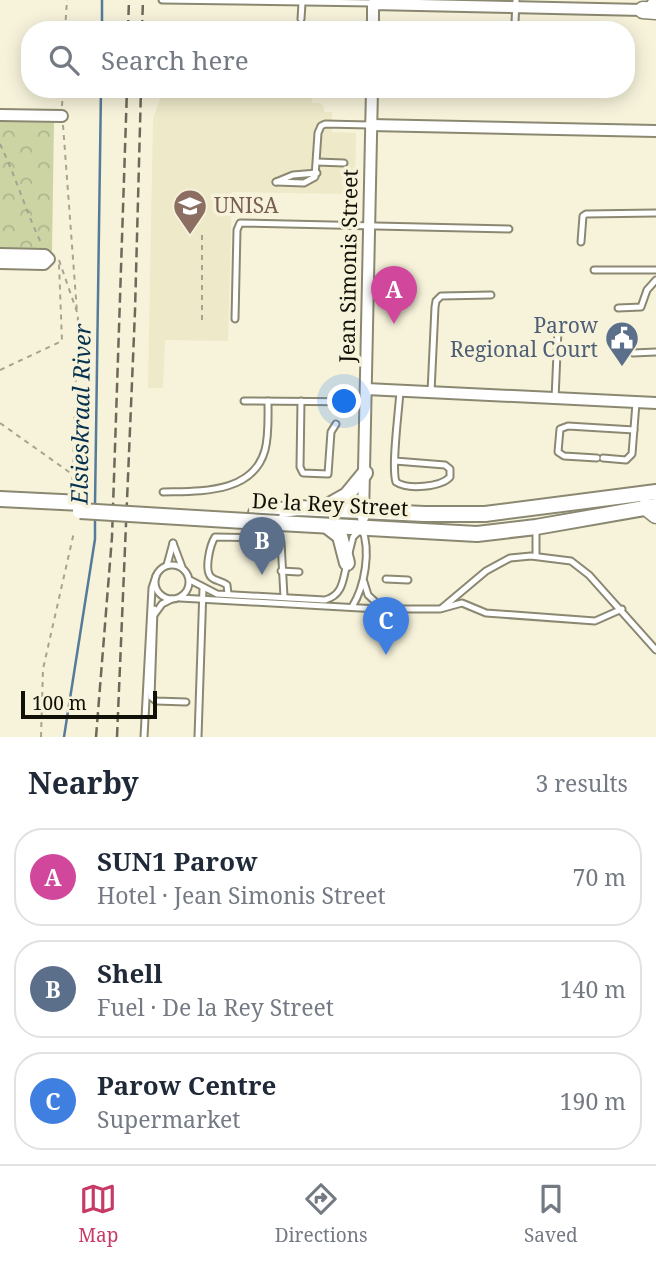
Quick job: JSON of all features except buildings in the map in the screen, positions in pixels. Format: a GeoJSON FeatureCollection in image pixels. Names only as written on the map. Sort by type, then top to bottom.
{"type":"FeatureCollection","features":[{"type":"Feature","properties":{"kind":"main road"},"geometry":{"type":"LineString","coordinates":[[323,509],[347,495],[365,473]]}},
{"type":"Feature","properties":{"kind":"main road","name":"De la Rey Street"},"geometry":{"type":"LineString","coordinates":[[0,499],[256,513],[298,508],[485,514],[656,492]]}},
{"type":"Feature","properties":{"kind":"main road","name":"De la Rey Street"},"geometry":{"type":"LineString","coordinates":[[0,507],[78,503],[279,523],[477,534],[653,509]]}},
{"type":"Feature","properties":{"kind":"main road"},"geometry":{"type":"LineString","coordinates":[[424,514],[446,521],[524,519],[536,527]]}},
{"type":"Feature","properties":{"kind":"main road"},"geometry":{"type":"LineString","coordinates":[[326,526],[340,536],[347,563]]}},
{"type":"Feature","properties":{"kind":"street"},"geometry":{"type":"LineString","coordinates":[[373,21],[373,2],[651,7]]}},
{"type":"Feature","properties":{"kind":"street","name":"Jean Simonis Street"},"geometry":{"type":"LineString","coordinates":[[362,528],[372,98]]}},
{"type":"Feature","properties":{"kind":"street"},"geometry":{"type":"LineString","coordinates":[[0,115],[62,116]]}},
{"type":"Feature","properties":{"kind":"street"},"geometry":{"type":"LineString","coordinates":[[370,125],[656,131]]}},
{"type":"Feature","properties":{"kind":"street"},"geometry":{"type":"LineString","coordinates":[[0,254],[52,258]]}},
{"type":"Feature","properties":{"kind":"street"},"geometry":{"type":"LineString","coordinates":[[0,263],[44,264],[52,258]]}},
{"type":"Feature","properties":{"kind":"street"},"geometry":{"type":"LineString","coordinates":[[366,389],[656,403]]}},
{"type":"Feature","properties":{"kind":"lane"},"geometry":{"type":"LineString","coordinates":[[162,0],[373,2]]}},
{"type":"Feature","properties":{"kind":"lane"},"geometry":{"type":"LineString","coordinates":[[301,19],[302,3]]}},
{"type":"Feature","properties":{"kind":"lane"},"geometry":{"type":"LineString","coordinates":[[317,173],[293,175],[276,182],[309,183],[316,177],[317,173],[318,133],[321,126],[370,125]]}},
{"type":"Feature","properties":{"kind":"lane"},"geometry":{"type":"LineString","coordinates":[[317,162],[345,163]]}},
{"type":"Feature","properties":{"kind":"lane"},"geometry":{"type":"LineString","coordinates":[[581,242],[583,216],[656,213]]}},
{"type":"Feature","properties":{"kind":"lane"},"geometry":{"type":"LineString","coordinates":[[235,319],[237,230],[240,223],[509,229]]}},
{"type":"Feature","properties":{"kind":"lane"},"geometry":{"type":"LineString","coordinates":[[594,270],[656,270]]}},
{"type":"Feature","properties":{"kind":"lane"},"geometry":{"type":"LineString","coordinates":[[618,308],[641,307],[647,290],[656,280]]}},
{"type":"Feature","properties":{"kind":"lane"},"geometry":{"type":"LineString","coordinates":[[430,392],[437,299],[441,296],[491,295]]}},
{"type":"Feature","properties":{"kind":"lane"},"geometry":{"type":"LineString","coordinates":[[555,399],[558,330]]}},
{"type":"Feature","properties":{"kind":"lane"},"geometry":{"type":"LineString","coordinates":[[633,353],[656,352]]}},
{"type":"Feature","properties":{"kind":"lane"},"geometry":{"type":"LineString","coordinates":[[396,461],[444,465],[450,469],[450,477],[443,482],[403,486],[396,482],[394,477],[400,391]]}},
{"type":"Feature","properties":{"kind":"lane"},"geometry":{"type":"LineString","coordinates":[[244,401],[366,402]]}},
{"type":"Feature","properties":{"kind":"lane"},"geometry":{"type":"LineString","coordinates":[[163,492],[223,488],[252,473],[265,451],[268,401]]}},
{"type":"Feature","properties":{"kind":"lane"},"geometry":{"type":"LineString","coordinates":[[301,401],[300,467],[303,474],[325,475],[329,472],[331,432],[336,424]]}},
{"type":"Feature","properties":{"kind":"lane"},"geometry":{"type":"LineString","coordinates":[[634,430],[568,426],[561,429],[558,452],[564,456],[626,460],[632,454],[634,430],[636,403]]}},
{"type":"Feature","properties":{"kind":"lane"},"geometry":{"type":"LineString","coordinates":[[536,527],[536,556]]}},
{"type":"Feature","properties":{"kind":"lane"},"geometry":{"type":"LineString","coordinates":[[144,737],[152,588],[156,576],[167,565],[173,543],[190,580],[218,594],[325,600],[334,597],[342,586],[353,537],[362,528],[366,538],[364,579],[368,595],[383,608]]}},
{"type":"Feature","properties":{"kind":"lane"},"geometry":{"type":"LineString","coordinates":[[228,594],[227,585],[213,579],[208,573],[212,543],[218,536],[278,538],[281,542],[284,597]]}},
{"type":"Feature","properties":{"kind":"lane"},"geometry":{"type":"LineString","coordinates":[[440,609],[497,563],[510,558],[536,556],[571,561],[589,575],[656,650]]}},
{"type":"Feature","properties":{"kind":"lane"},"geometry":{"type":"LineString","coordinates":[[167,565],[182,567]]}},
{"type":"Feature","properties":{"kind":"lane"},"geometry":{"type":"LineString","coordinates":[[281,571],[299,572]]}},
{"type":"Feature","properties":{"kind":"lane"},"geometry":{"type":"LineString","coordinates":[[156,576],[151,697],[156,701],[186,702]]}},
{"type":"Feature","properties":{"kind":"lane"},"geometry":{"type":"LineString","coordinates":[[352,607],[364,579]]}},
{"type":"Feature","properties":{"kind":"lane"},"geometry":{"type":"LineString","coordinates":[[386,579],[408,580]]}},
{"type":"Feature","properties":{"kind":"lane"},"geometry":{"type":"LineString","coordinates":[[180,598],[188,590],[190,580]]}},
{"type":"Feature","properties":{"kind":"lane"},"geometry":{"type":"LineString","coordinates":[[156,588],[160,594],[172,599]]}},
{"type":"Feature","properties":{"kind":"lane"},"geometry":{"type":"LineString","coordinates":[[198,737],[203,588]]}},
{"type":"Feature","properties":{"kind":"lane"},"geometry":{"type":"LineString","coordinates":[[154,615],[162,604],[180,598],[383,608],[440,609],[462,603],[486,613],[597,621],[621,609]]}},
{"type":"Feature","properties":{"kind":"path"},"geometry":{"type":"LineString","coordinates":[[66,21],[67,0]]}},
{"type":"Feature","properties":{"kind":"path"},"geometry":{"type":"LineString","coordinates":[[63,98],[78,315],[73,475],[78,503]]}},
{"type":"Feature","properties":{"kind":"path"},"geometry":{"type":"LineString","coordinates":[[0,144],[13,171],[27,214],[52,258],[78,315]]}},
{"type":"Feature","properties":{"kind":"path"},"geometry":{"type":"LineString","coordinates":[[202,230],[202,320]]}},
{"type":"Feature","properties":{"kind":"path"},"geometry":{"type":"LineString","coordinates":[[0,370],[62,341],[52,258]]}},
{"type":"Feature","properties":{"kind":"path"},"geometry":{"type":"LineString","coordinates":[[0,423],[73,475]]}},
{"type":"Feature","properties":{"kind":"path"},"geometry":{"type":"LineString","coordinates":[[41,737],[43,668],[74,532]]}},
{"type":"Feature","properties":{"kind":"shaded area","name":"UNISA"},"geometry":{"type":"Polygon","coordinates":[[[161,98],[312,98],[312,103],[324,106],[324,112],[332,112],[332,132],[356,133],[355,188],[348,187],[348,194],[232,192],[228,341],[165,340],[163,388],[148,388],[153,118],[161,98]]]}},
{"type":"Feature","properties":{"kind":"green space"},"geometry":{"type":"Polygon","coordinates":[[[0,119],[54,120],[52,252],[0,250],[0,119]]]}},
{"type":"Feature","properties":{"kind":"waterway","name":"Elsieskraal River"},"geometry":{"type":"LineString","coordinates":[[102,0],[102,21]]}},
{"type":"Feature","properties":{"kind":"waterway","name":"Elsieskraal River"},"geometry":{"type":"LineString","coordinates":[[95,505],[101,98]]}},
{"type":"Feature","properties":{"kind":"waterway","name":"Elsieskraal River"},"geometry":{"type":"LineString","coordinates":[[64,737],[95,539],[95,515]]}},
{"type":"Feature","properties":{"kind":"railway"},"geometry":{"type":"LineString","coordinates":[[128,21],[129,0]]}},
{"type":"Feature","properties":{"kind":"railway"},"geometry":{"type":"LineString","coordinates":[[142,21],[143,0]]}},
{"type":"Feature","properties":{"kind":"railway"},"geometry":{"type":"LineString","coordinates":[[96,737],[112,537],[127,98]]}},
{"type":"Feature","properties":{"kind":"railway"},"geometry":{"type":"LineString","coordinates":[[117,737],[135,311],[141,98]]}},
{"type":"Feature","properties":{"kind":"place","name":"UNISA"},"geometry":{"type":"Point","coordinates":[190,236]}},
{"type":"Feature","properties":{"kind":"place","name":"SUN1 Parow"},"geometry":{"type":"Point","coordinates":[394,324]}},
{"type":"Feature","properties":{"kind":"place","name":"Parow Regional Court"},"geometry":{"type":"Point","coordinates":[622,368]}},
{"type":"Feature","properties":{"kind":"place","name":"Shell"},"geometry":{"type":"Point","coordinates":[262,575]}},
{"type":"Feature","properties":{"kind":"place","name":"Parow Centre"},"geometry":{"type":"Point","coordinates":[386,655]}}]}
